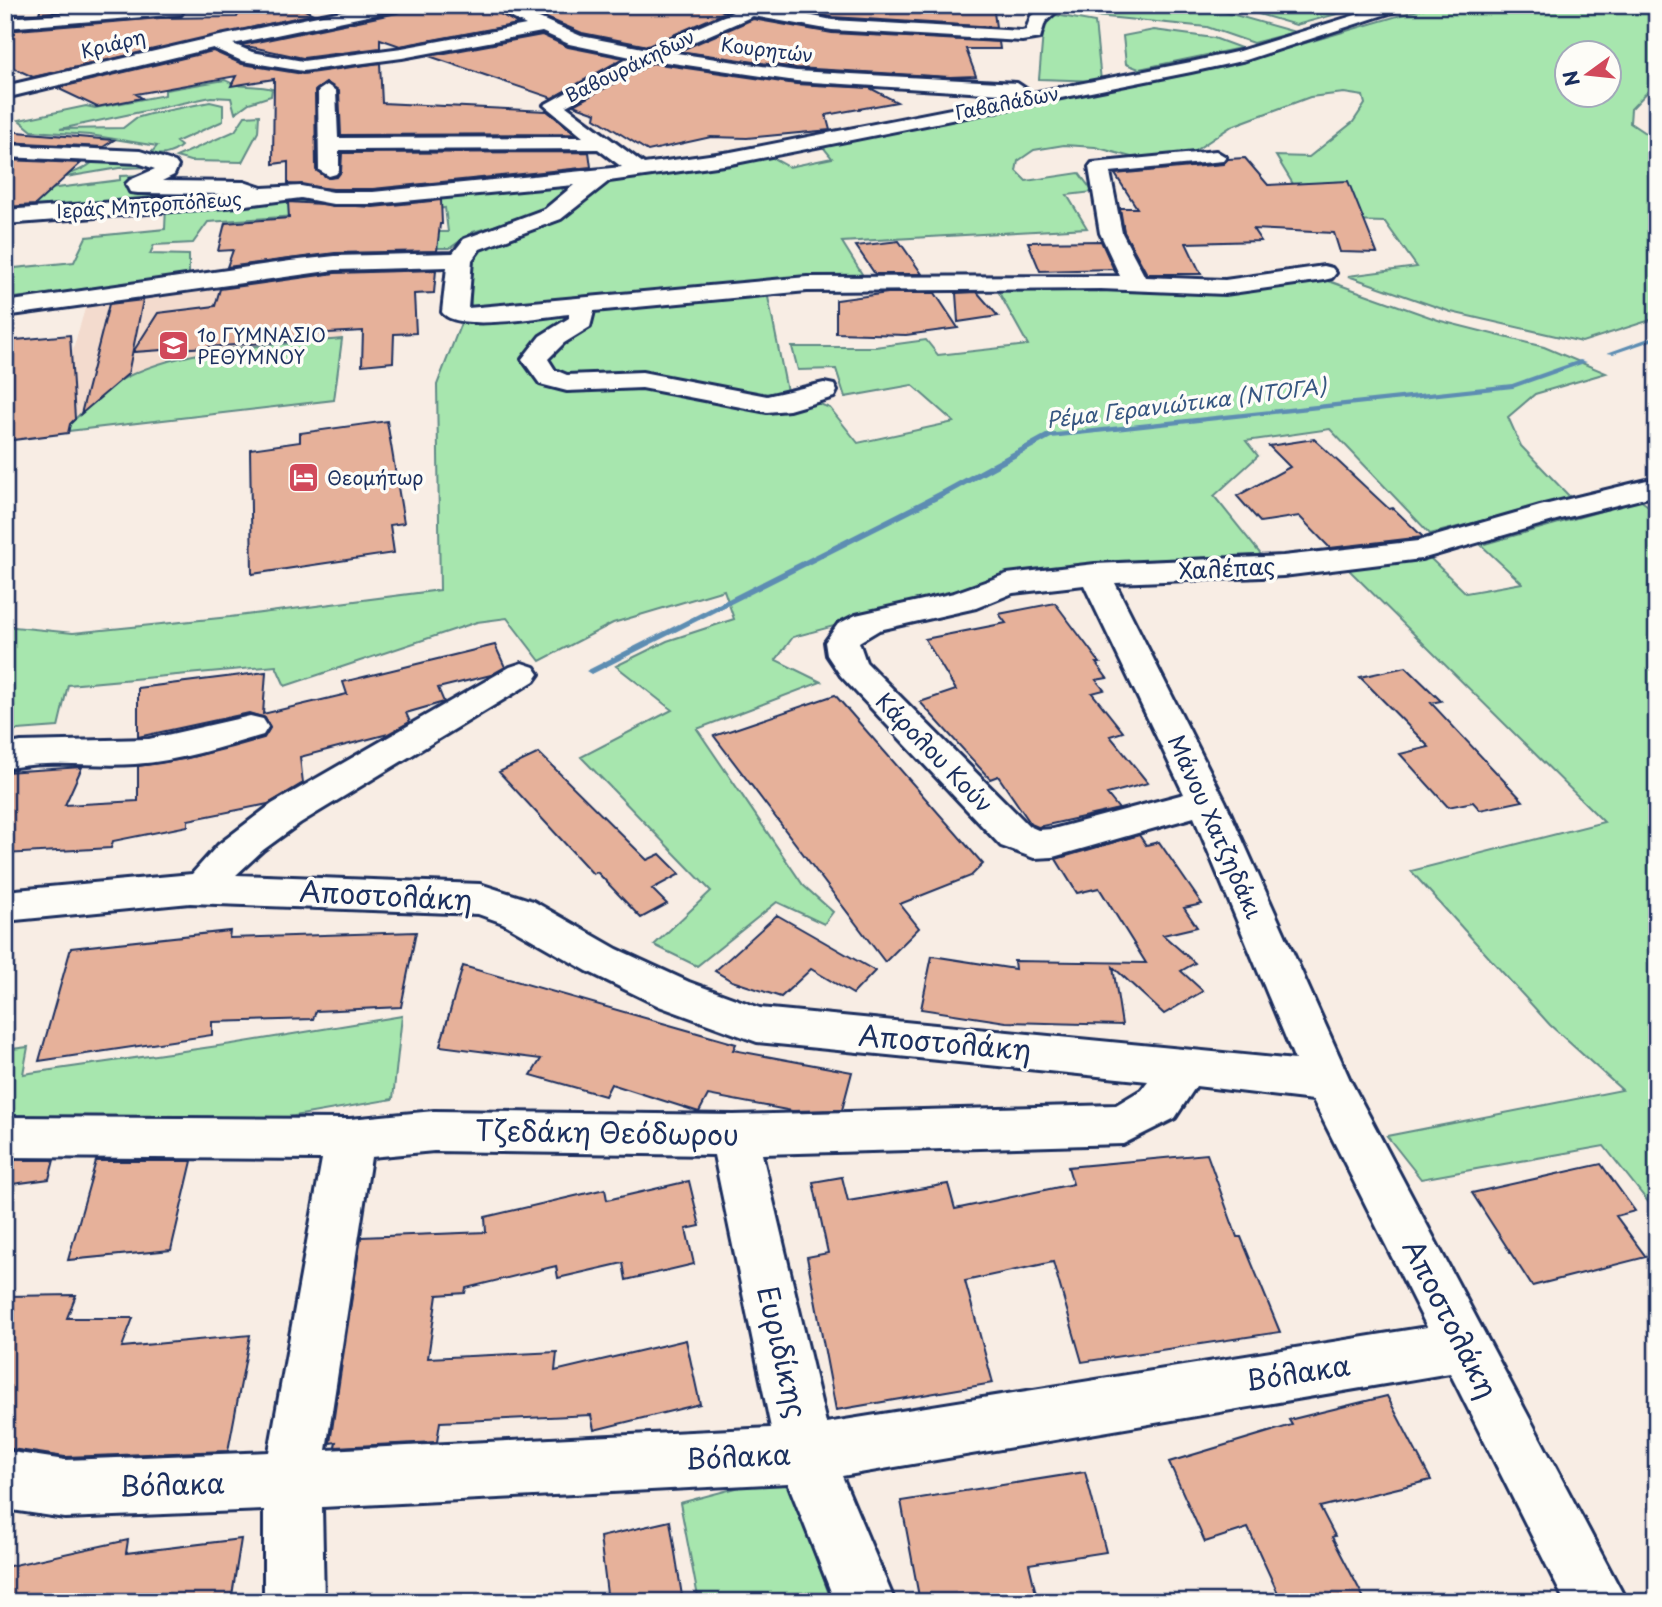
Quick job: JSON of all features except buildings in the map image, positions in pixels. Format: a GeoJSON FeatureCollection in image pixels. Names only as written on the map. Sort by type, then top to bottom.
{"type":"FeatureCollection","features":[{"type":"Feature","properties":{"kind":"street"},"geometry":{"type":"LineString","coordinates":[[330,16],[350,5]]}},
{"type":"Feature","properties":{"kind":"street","name":"Κουρητών"},"geometry":{"type":"LineString","coordinates":[[495,5],[575,40],[649,55],[807,77],[1008,87],[1041,96]]}},
{"type":"Feature","properties":{"kind":"street"},"geometry":{"type":"LineString","coordinates":[[719,5],[818,24],[932,40],[1032,35],[1037,20],[1049,12],[1047,5]]}},
{"type":"Feature","properties":{"kind":"street","name":"Βαβουράκηδων"},"geometry":{"type":"LineString","coordinates":[[640,171],[553,105],[700,31],[744,11],[771,5]]}},
{"type":"Feature","properties":{"kind":"street","name":"Γαβαλάδων"},"geometry":{"type":"LineString","coordinates":[[259,194],[301,192],[332,198],[373,198],[603,176],[731,158],[1224,60],[1406,5]]}},
{"type":"Feature","properties":{"kind":"street","name":"Κριάρη"},"geometry":{"type":"LineString","coordinates":[[5,92],[330,16],[386,6]]}},
{"type":"Feature","properties":{"kind":"street"},"geometry":{"type":"LineString","coordinates":[[5,23],[177,8]]}},
{"type":"Feature","properties":{"kind":"street"},"geometry":{"type":"LineString","coordinates":[[144,58],[142,48],[177,8]]}},
{"type":"Feature","properties":{"kind":"street"},"geometry":{"type":"LineString","coordinates":[[1339,11],[1364,18]]}},
{"type":"Feature","properties":{"kind":"street"},"geometry":{"type":"LineString","coordinates":[[932,40],[936,14]]}},
{"type":"Feature","properties":{"kind":"street"},"geometry":{"type":"LineString","coordinates":[[215,42],[248,57],[303,66],[389,55],[541,27]]}},
{"type":"Feature","properties":{"kind":"street"},"geometry":{"type":"LineString","coordinates":[[700,31],[733,39]]}},
{"type":"Feature","properties":{"kind":"street"},"geometry":{"type":"LineString","coordinates":[[301,192],[318,183],[329,172],[327,91]]}},
{"type":"Feature","properties":{"kind":"street"},"geometry":{"type":"LineString","coordinates":[[329,144],[604,144]]}},
{"type":"Feature","properties":{"kind":"street"},"geometry":{"type":"LineString","coordinates":[[469,189],[473,144]]}},
{"type":"Feature","properties":{"kind":"street","name":"Ιεράς Μητροπόλεως"},"geometry":{"type":"LineString","coordinates":[[5,151],[140,157],[168,166],[167,170],[137,184],[138,187],[244,188],[259,194]]}},
{"type":"Feature","properties":{"kind":"street"},"geometry":{"type":"LineString","coordinates":[[1136,283],[1111,233],[1099,167],[1216,157]]}},
{"type":"Feature","properties":{"kind":"street"},"geometry":{"type":"LineString","coordinates":[[603,176],[583,188],[553,214],[472,244],[460,260],[454,312],[481,317],[807,284],[1136,283],[1225,287],[1324,273]]}},
{"type":"Feature","properties":{"kind":"street","name":"Ιεράς Μητροπόλεως"},"geometry":{"type":"LineString","coordinates":[[5,217],[99,208],[238,200],[259,194]]}},
{"type":"Feature","properties":{"kind":"street"},"geometry":{"type":"LineString","coordinates":[[5,309],[301,267],[460,260]]}},
{"type":"Feature","properties":{"kind":"street"},"geometry":{"type":"LineString","coordinates":[[582,307],[581,322],[558,334],[540,349],[535,359],[541,371],[554,381],[587,383],[638,379],[680,384],[744,402],[767,404],[790,402],[824,391]]}},
{"type":"Feature","properties":{"kind":"street","name":"Χαλέπας"},"geometry":{"type":"LineString","coordinates":[[853,669],[844,655],[842,642],[845,635],[859,626],[964,601],[1007,584],[1095,574],[1283,566],[1421,550],[1551,512],[1647,489]]}},
{"type":"Feature","properties":{"kind":"street","name":"Μάνου Χατζηδάκι"},"geometry":{"type":"LineString","coordinates":[[1095,574],[1206,801],[1328,1083]]}},
{"type":"Feature","properties":{"kind":"street","name":"Κάρολου Κούν"},"geometry":{"type":"LineString","coordinates":[[853,669],[1015,836],[1034,844],[1053,843],[1206,801]]}},
{"type":"Feature","properties":{"kind":"street"},"geometry":{"type":"LineString","coordinates":[[202,889],[221,863],[252,837],[347,776],[522,674]]}},
{"type":"Feature","properties":{"kind":"street"},"geometry":{"type":"LineString","coordinates":[[5,758],[32,752],[136,752],[189,743],[250,727]]}},
{"type":"Feature","properties":{"kind":"street","name":"Αποστολάκη"},"geometry":{"type":"LineString","coordinates":[[5,906],[146,891],[202,889],[480,899],[518,912],[602,960],[674,993],[757,1025],[1184,1066],[1328,1083],[1597,1602]]}},
{"type":"Feature","properties":{"kind":"street","name":"Τζεδάκη Θεόδωρου"},"geometry":{"type":"LineString","coordinates":[[5,1137],[350,1139],[435,1131],[734,1135],[1123,1124],[1158,1104],[1184,1066]]}},
{"type":"Feature","properties":{"kind":"street","name":"Ευριδίκης"},"geometry":{"type":"LineString","coordinates":[[734,1135],[805,1454],[864,1602]]}},
{"type":"Feature","properties":{"kind":"street"},"geometry":{"type":"LineString","coordinates":[[294,1602],[293,1480],[350,1139]]}},
{"type":"Feature","properties":{"kind":"street","name":"Βόλακα"},"geometry":{"type":"LineString","coordinates":[[5,1480],[65,1489],[805,1454],[1463,1346]]}},
{"type":"Feature","properties":{"kind":"shaded area","name":"1ο ΓΥΜΝΑΣΙΟ ΡΕΘΥΜΝΟΥ"},"geometry":{"type":"Polygon","coordinates":[[[344,267],[332,332],[342,332],[342,339],[206,354],[155,366],[118,382],[70,424],[66,373],[87,302],[344,267]]]}},
{"type":"Feature","properties":{"kind":"green space"},"geometry":{"type":"Polygon","coordinates":[[[1089,5],[1203,6],[1295,32],[1253,43],[1207,27],[1096,16],[1068,10],[1089,5]]]}},
{"type":"Feature","properties":{"kind":"green space"},"geometry":{"type":"Polygon","coordinates":[[[1228,5],[1310,5],[1337,14],[1296,25],[1228,5]]]}},
{"type":"Feature","properties":{"kind":"green space"},"geometry":{"type":"Polygon","coordinates":[[[1435,5],[1657,5],[1657,82],[1631,109],[1630,123],[1657,141],[1657,318],[1582,342],[1451,312],[1348,276],[1417,267],[1385,222],[1315,220],[1276,156],[1309,157],[1353,122],[1365,104],[1363,96],[1344,93],[1310,97],[1232,126],[1187,156],[1131,157],[1095,147],[1064,145],[1034,150],[1018,161],[1016,171],[1026,181],[1079,173],[1093,192],[1067,195],[1087,228],[842,242],[867,282],[471,311],[469,263],[479,249],[605,183],[771,157],[789,167],[832,158],[823,147],[1244,61],[1435,5]]]}},
{"type":"Feature","properties":{"kind":"green space"},"geometry":{"type":"Polygon","coordinates":[[[1056,15],[1095,22],[1101,81],[1039,79],[1044,21],[1056,15]]]}},
{"type":"Feature","properties":{"kind":"green space"},"geometry":{"type":"Polygon","coordinates":[[[1154,30],[1214,38],[1241,48],[1139,69],[1126,64],[1123,36],[1154,30]]]}},
{"type":"Feature","properties":{"kind":"green space"},"geometry":{"type":"Polygon","coordinates":[[[225,80],[272,89],[271,96],[249,103],[235,113],[231,98],[211,97],[60,129],[123,128],[136,118],[150,114],[210,102],[223,105],[223,121],[176,142],[181,146],[167,154],[151,153],[157,146],[90,135],[32,131],[19,120],[86,106],[95,108],[165,95],[165,90],[225,80]]]}},
{"type":"Feature","properties":{"kind":"green space"},"geometry":{"type":"Polygon","coordinates":[[[259,115],[258,132],[242,162],[190,161],[176,157],[235,131],[245,116],[259,115]]]}},
{"type":"Feature","properties":{"kind":"green space"},"geometry":{"type":"Polygon","coordinates":[[[95,160],[137,160],[155,167],[119,168],[19,185],[17,193],[120,180],[120,176],[146,175],[126,188],[229,194],[5,214],[5,177],[40,178],[65,175],[86,167],[95,160]]]}},
{"type":"Feature","properties":{"kind":"green space"},"geometry":{"type":"Polygon","coordinates":[[[560,182],[564,194],[539,213],[473,232],[450,248],[435,248],[379,232],[448,232],[445,208],[401,214],[339,208],[342,201],[560,182]]]}},
{"type":"Feature","properties":{"kind":"green space"},"geometry":{"type":"Polygon","coordinates":[[[323,200],[314,219],[296,216],[208,222],[193,243],[154,245],[150,254],[189,255],[189,278],[5,299],[5,269],[74,262],[86,237],[165,229],[166,206],[323,200]]]}},
{"type":"Feature","properties":{"kind":"green space"},"geometry":{"type":"Polygon","coordinates":[[[1323,279],[1441,321],[1544,347],[1606,373],[1535,394],[1508,417],[1521,446],[1571,498],[1430,534],[1330,429],[1246,441],[1258,456],[1214,496],[1263,557],[1013,573],[945,596],[793,637],[776,660],[821,682],[697,729],[803,885],[833,912],[824,924],[777,902],[697,966],[654,945],[711,891],[581,757],[672,710],[616,666],[667,641],[734,619],[724,590],[613,623],[540,661],[507,618],[477,622],[285,686],[276,666],[68,685],[58,727],[5,731],[5,626],[73,633],[230,617],[440,590],[437,385],[461,323],[767,292],[787,391],[830,408],[858,443],[954,422],[912,385],[845,397],[836,369],[798,370],[792,347],[875,347],[926,340],[938,355],[1028,345],[997,289],[1226,293],[1323,279]]]}},
{"type":"Feature","properties":{"kind":"green space"},"geometry":{"type":"Polygon","coordinates":[[[342,339],[334,400],[68,431],[70,424],[106,390],[144,369],[171,360],[228,349],[342,339]]]}},
{"type":"Feature","properties":{"kind":"green space"},"geometry":{"type":"Polygon","coordinates":[[[1640,500],[1657,512],[1657,1213],[1604,1146],[1421,1179],[1387,1136],[1622,1090],[1550,1025],[1411,871],[1604,822],[1344,565],[1426,554],[1466,593],[1522,583],[1481,545],[1640,500]]]}},
{"type":"Feature","properties":{"kind":"green space"},"geometry":{"type":"Polygon","coordinates":[[[402,1016],[393,1099],[260,1122],[5,1119],[5,1050],[28,1047],[23,1074],[402,1016]]]}},
{"type":"Feature","properties":{"kind":"green space"},"geometry":{"type":"Polygon","coordinates":[[[785,1475],[832,1602],[699,1602],[680,1503],[785,1475]]]}},
{"type":"Feature","properties":{"kind":"waterway","name":"Ρέμα Γερανιώτικα (ΝΤΟΓΑ)"},"geometry":{"type":"LineString","coordinates":[[1611,353],[1657,337]]}},
{"type":"Feature","properties":{"kind":"waterway","name":"Ρέμα Γερανιώτικα (ΝΤΟΓΑ)"},"geometry":{"type":"LineString","coordinates":[[591,671],[946,492],[1049,436],[1513,386],[1583,362]]}},
{"type":"Feature","properties":{"kind":"place","name":"1ο ΓΥΜΝΑΣΙΟ ΡΕΘΥΜΝΟΥ"},"geometry":{"type":"Point","coordinates":[174,346]}},
{"type":"Feature","properties":{"kind":"place","name":"Θεομήτωρ"},"geometry":{"type":"Point","coordinates":[304,478]}}]}
